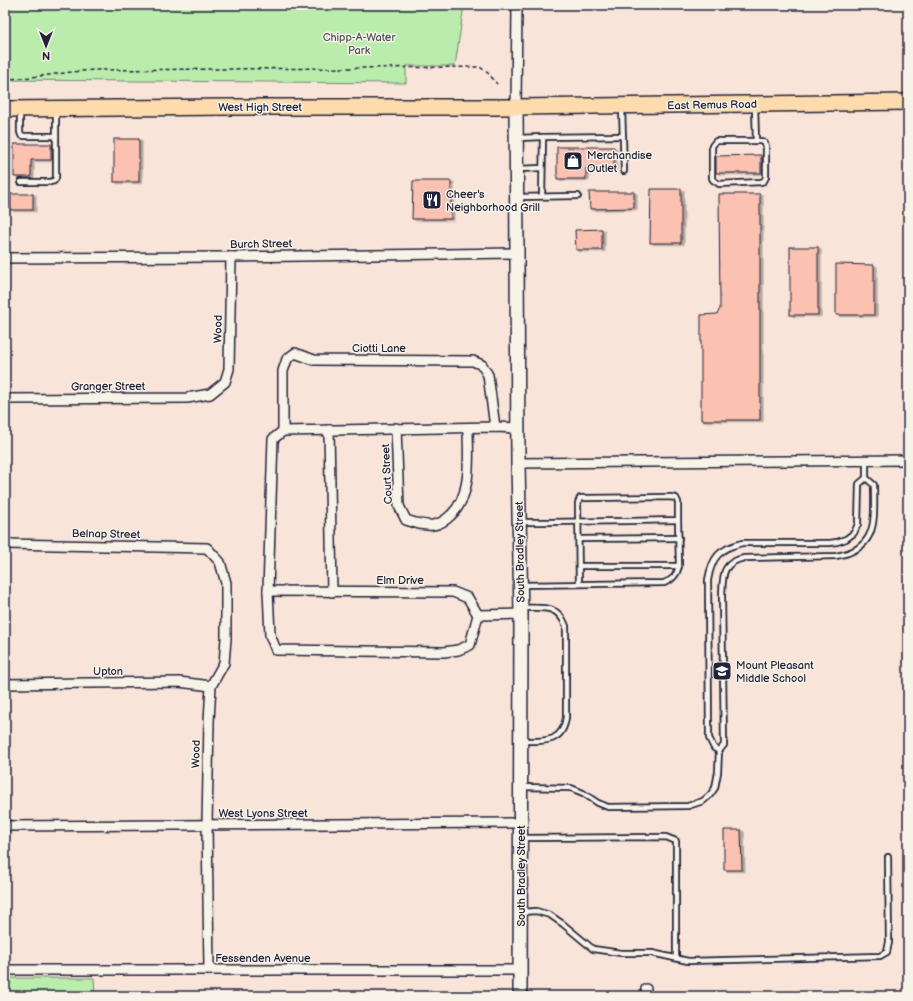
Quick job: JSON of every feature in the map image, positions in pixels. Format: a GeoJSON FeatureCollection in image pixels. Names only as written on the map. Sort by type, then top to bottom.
{"type":"FeatureCollection","features":[{"type":"Feature","properties":{"kind":"main road","name":"East Remus Road"},"geometry":{"type":"LineString","coordinates":[[516,107],[908,102]]}},
{"type":"Feature","properties":{"kind":"main road","name":"West High Street"},"geometry":{"type":"LineString","coordinates":[[5,109],[516,107]]}},
{"type":"Feature","properties":{"kind":"street"},"geometry":{"type":"LineString","coordinates":[[516,107],[517,5]]}},
{"type":"Feature","properties":{"kind":"street","name":"South Bradley Street"},"geometry":{"type":"LineString","coordinates":[[516,107],[518,463],[521,611],[520,996]]}},
{"type":"Feature","properties":{"kind":"street","name":"Burch Street"},"geometry":{"type":"LineString","coordinates":[[5,258],[231,257],[518,253]]}},
{"type":"Feature","properties":{"kind":"street","name":"Wood"},"geometry":{"type":"LineString","coordinates":[[210,394],[225,382],[229,369],[231,257]]}},
{"type":"Feature","properties":{"kind":"street","name":"Ciotti Lane"},"geometry":{"type":"LineString","coordinates":[[283,431],[283,371],[287,360],[296,353],[314,360],[472,361],[482,365],[488,375],[495,427]]}},
{"type":"Feature","properties":{"kind":"street","name":"Granger Street"},"geometry":{"type":"LineString","coordinates":[[5,398],[187,398],[210,394]]}},
{"type":"Feature","properties":{"kind":"street"},"geometry":{"type":"LineString","coordinates":[[518,428],[396,428],[283,431],[273,439],[268,591],[270,635],[276,650],[444,652],[458,650],[470,645],[478,615],[521,611]]}},
{"type":"Feature","properties":{"kind":"street","name":"Court Street"},"geometry":{"type":"LineString","coordinates":[[396,428],[399,506],[406,520],[422,525],[434,525],[446,520],[455,512],[463,499],[468,473],[468,428]]}},
{"type":"Feature","properties":{"kind":"street"},"geometry":{"type":"LineString","coordinates":[[329,430],[332,592]]}},
{"type":"Feature","properties":{"kind":"street"},"geometry":{"type":"LineString","coordinates":[[518,463],[908,460]]}},
{"type":"Feature","properties":{"kind":"street","name":"Belnap Street"},"geometry":{"type":"LineString","coordinates":[[5,544],[207,548]]}},
{"type":"Feature","properties":{"kind":"street","name":"Wood"},"geometry":{"type":"LineString","coordinates":[[207,548],[220,562],[226,583],[226,639],[224,663],[211,686],[209,721],[207,825],[209,970]]}},
{"type":"Feature","properties":{"kind":"street","name":"Elm Drive"},"geometry":{"type":"LineString","coordinates":[[268,591],[453,592],[468,598],[478,615]]}},
{"type":"Feature","properties":{"kind":"street","name":"Upton"},"geometry":{"type":"LineString","coordinates":[[5,684],[179,682],[211,686]]}},
{"type":"Feature","properties":{"kind":"street","name":"West Lyons Street"},"geometry":{"type":"LineString","coordinates":[[5,826],[520,823]]}},
{"type":"Feature","properties":{"kind":"street","name":"Fessenden Avenue"},"geometry":{"type":"LineString","coordinates":[[5,970],[520,970]]}},
{"type":"Feature","properties":{"kind":"lane"},"geometry":{"type":"LineString","coordinates":[[755,104],[756,141]]}},
{"type":"Feature","properties":{"kind":"lane"},"geometry":{"type":"LineString","coordinates":[[622,106],[624,171]]}},
{"type":"Feature","properties":{"kind":"lane"},"geometry":{"type":"LineString","coordinates":[[20,109],[21,135],[56,136]]}},
{"type":"Feature","properties":{"kind":"lane"},"geometry":{"type":"LineString","coordinates":[[21,182],[50,182],[54,181],[56,178],[56,109]]}},
{"type":"Feature","properties":{"kind":"lane"},"geometry":{"type":"LineString","coordinates":[[516,138],[543,136],[623,136]]}},
{"type":"Feature","properties":{"kind":"lane"},"geometry":{"type":"LineString","coordinates":[[542,196],[543,136]]}},
{"type":"Feature","properties":{"kind":"lane"},"geometry":{"type":"LineString","coordinates":[[716,141],[756,141],[765,142],[766,146],[766,177],[764,181],[719,184],[713,180],[712,146],[716,141]]}},
{"type":"Feature","properties":{"kind":"lane"},"geometry":{"type":"LineString","coordinates":[[516,169],[542,168]]}},
{"type":"Feature","properties":{"kind":"lane"},"geometry":{"type":"LineString","coordinates":[[517,197],[578,196]]}},
{"type":"Feature","properties":{"kind":"lane"},"geometry":{"type":"LineString","coordinates":[[520,787],[571,788],[608,807],[688,806],[703,801],[710,795],[715,788],[717,781],[719,751],[724,745],[722,580],[724,572],[730,563],[744,558],[836,556],[847,554],[863,545],[869,537],[874,519],[874,485],[866,478],[866,461]]}},
{"type":"Feature","properties":{"kind":"lane"},"geometry":{"type":"LineString","coordinates":[[719,751],[714,748],[710,738],[708,580],[712,563],[717,555],[723,550],[742,543],[830,543],[846,539],[854,533],[858,524],[859,484],[866,478]]}},
{"type":"Feature","properties":{"kind":"lane"},"geometry":{"type":"LineString","coordinates":[[520,585],[664,584],[669,582],[673,579],[679,566],[678,502],[676,498],[580,498],[578,503],[579,584]]}},
{"type":"Feature","properties":{"kind":"lane"},"geometry":{"type":"LineString","coordinates":[[519,522],[678,520]]}},
{"type":"Feature","properties":{"kind":"lane"},"geometry":{"type":"LineString","coordinates":[[579,539],[679,538]]}},
{"type":"Feature","properties":{"kind":"lane"},"geometry":{"type":"LineString","coordinates":[[579,566],[679,566]]}},
{"type":"Feature","properties":{"kind":"lane"},"geometry":{"type":"LineString","coordinates":[[520,741],[546,741],[552,739],[562,730],[566,717],[566,626],[564,621],[558,613],[552,609],[545,608],[521,611]]}},
{"type":"Feature","properties":{"kind":"lane"},"geometry":{"type":"LineString","coordinates":[[520,838],[666,837],[676,841],[676,958]]}},
{"type":"Feature","properties":{"kind":"lane"},"geometry":{"type":"LineString","coordinates":[[520,912],[536,911],[550,915],[564,924],[594,949],[652,953],[688,961],[880,956],[887,952],[889,942],[888,857]]}},
{"type":"Feature","properties":{"kind":"path"},"geometry":{"type":"LineString","coordinates":[[5,78],[41,77],[94,70],[480,67],[497,84]]}},
{"type":"Feature","properties":{"kind":"green space","name":"Chipp-A-Water Park"},"geometry":{"type":"Polygon","coordinates":[[[5,5],[464,5],[455,66],[406,66],[406,83],[5,80],[5,5]]]}},
{"type":"Feature","properties":{"kind":"green space"},"geometry":{"type":"Polygon","coordinates":[[[5,978],[94,978],[95,996],[5,996],[5,978]]]}},
{"type":"Feature","properties":{"kind":"building"},"geometry":{"type":"Polygon","coordinates":[[[114,139],[139,139],[139,182],[114,182],[114,139]]]}},
{"type":"Feature","properties":{"kind":"building"},"geometry":{"type":"Polygon","coordinates":[[[14,144],[51,144],[51,160],[31,160],[31,177],[14,177],[14,144]]]}},
{"type":"Feature","properties":{"kind":"building"},"geometry":{"type":"Polygon","coordinates":[[[557,147],[614,147],[614,168],[586,168],[586,179],[557,179],[557,147]]]}},
{"type":"Feature","properties":{"kind":"building"},"geometry":{"type":"Polygon","coordinates":[[[761,155],[761,173],[716,173],[716,156],[761,155]]]}},
{"type":"Feature","properties":{"kind":"building","name":"Cheer's Neighborhood Grill"},"geometry":{"type":"Polygon","coordinates":[[[413,181],[451,181],[451,219],[412,219],[413,181]]]}},
{"type":"Feature","properties":{"kind":"building"},"geometry":{"type":"Polygon","coordinates":[[[651,189],[681,189],[681,243],[650,243],[651,189]]]}},
{"type":"Feature","properties":{"kind":"building"},"geometry":{"type":"Polygon","coordinates":[[[589,192],[634,192],[634,208],[590,209],[589,192]]]}},
{"type":"Feature","properties":{"kind":"building"},"geometry":{"type":"Polygon","coordinates":[[[11,194],[33,194],[33,210],[11,210],[11,194]]]}},
{"type":"Feature","properties":{"kind":"building"},"geometry":{"type":"Polygon","coordinates":[[[719,194],[760,194],[760,420],[701,420],[701,315],[717,314],[720,309],[719,194]]]}},
{"type":"Feature","properties":{"kind":"building"},"geometry":{"type":"Polygon","coordinates":[[[602,229],[602,250],[576,250],[575,230],[602,229]]]}},
{"type":"Feature","properties":{"kind":"building"},"geometry":{"type":"Polygon","coordinates":[[[790,247],[818,247],[818,315],[790,315],[790,247]]]}},
{"type":"Feature","properties":{"kind":"building"},"geometry":{"type":"Polygon","coordinates":[[[836,264],[874,265],[874,315],[836,315],[836,264]]]}},
{"type":"Feature","properties":{"kind":"building"},"geometry":{"type":"Polygon","coordinates":[[[724,830],[741,830],[742,870],[724,870],[724,830]]]}},
{"type":"Feature","properties":{"kind":"place","name":"Merchandise Outlet"},"geometry":{"type":"Point","coordinates":[573,161]}},
{"type":"Feature","properties":{"kind":"place","name":"Cheer's Neighborhood Grill"},"geometry":{"type":"Point","coordinates":[432,200]}},
{"type":"Feature","properties":{"kind":"place","name":"Mount Pleasant Middle School"},"geometry":{"type":"Point","coordinates":[722,671]}}]}
